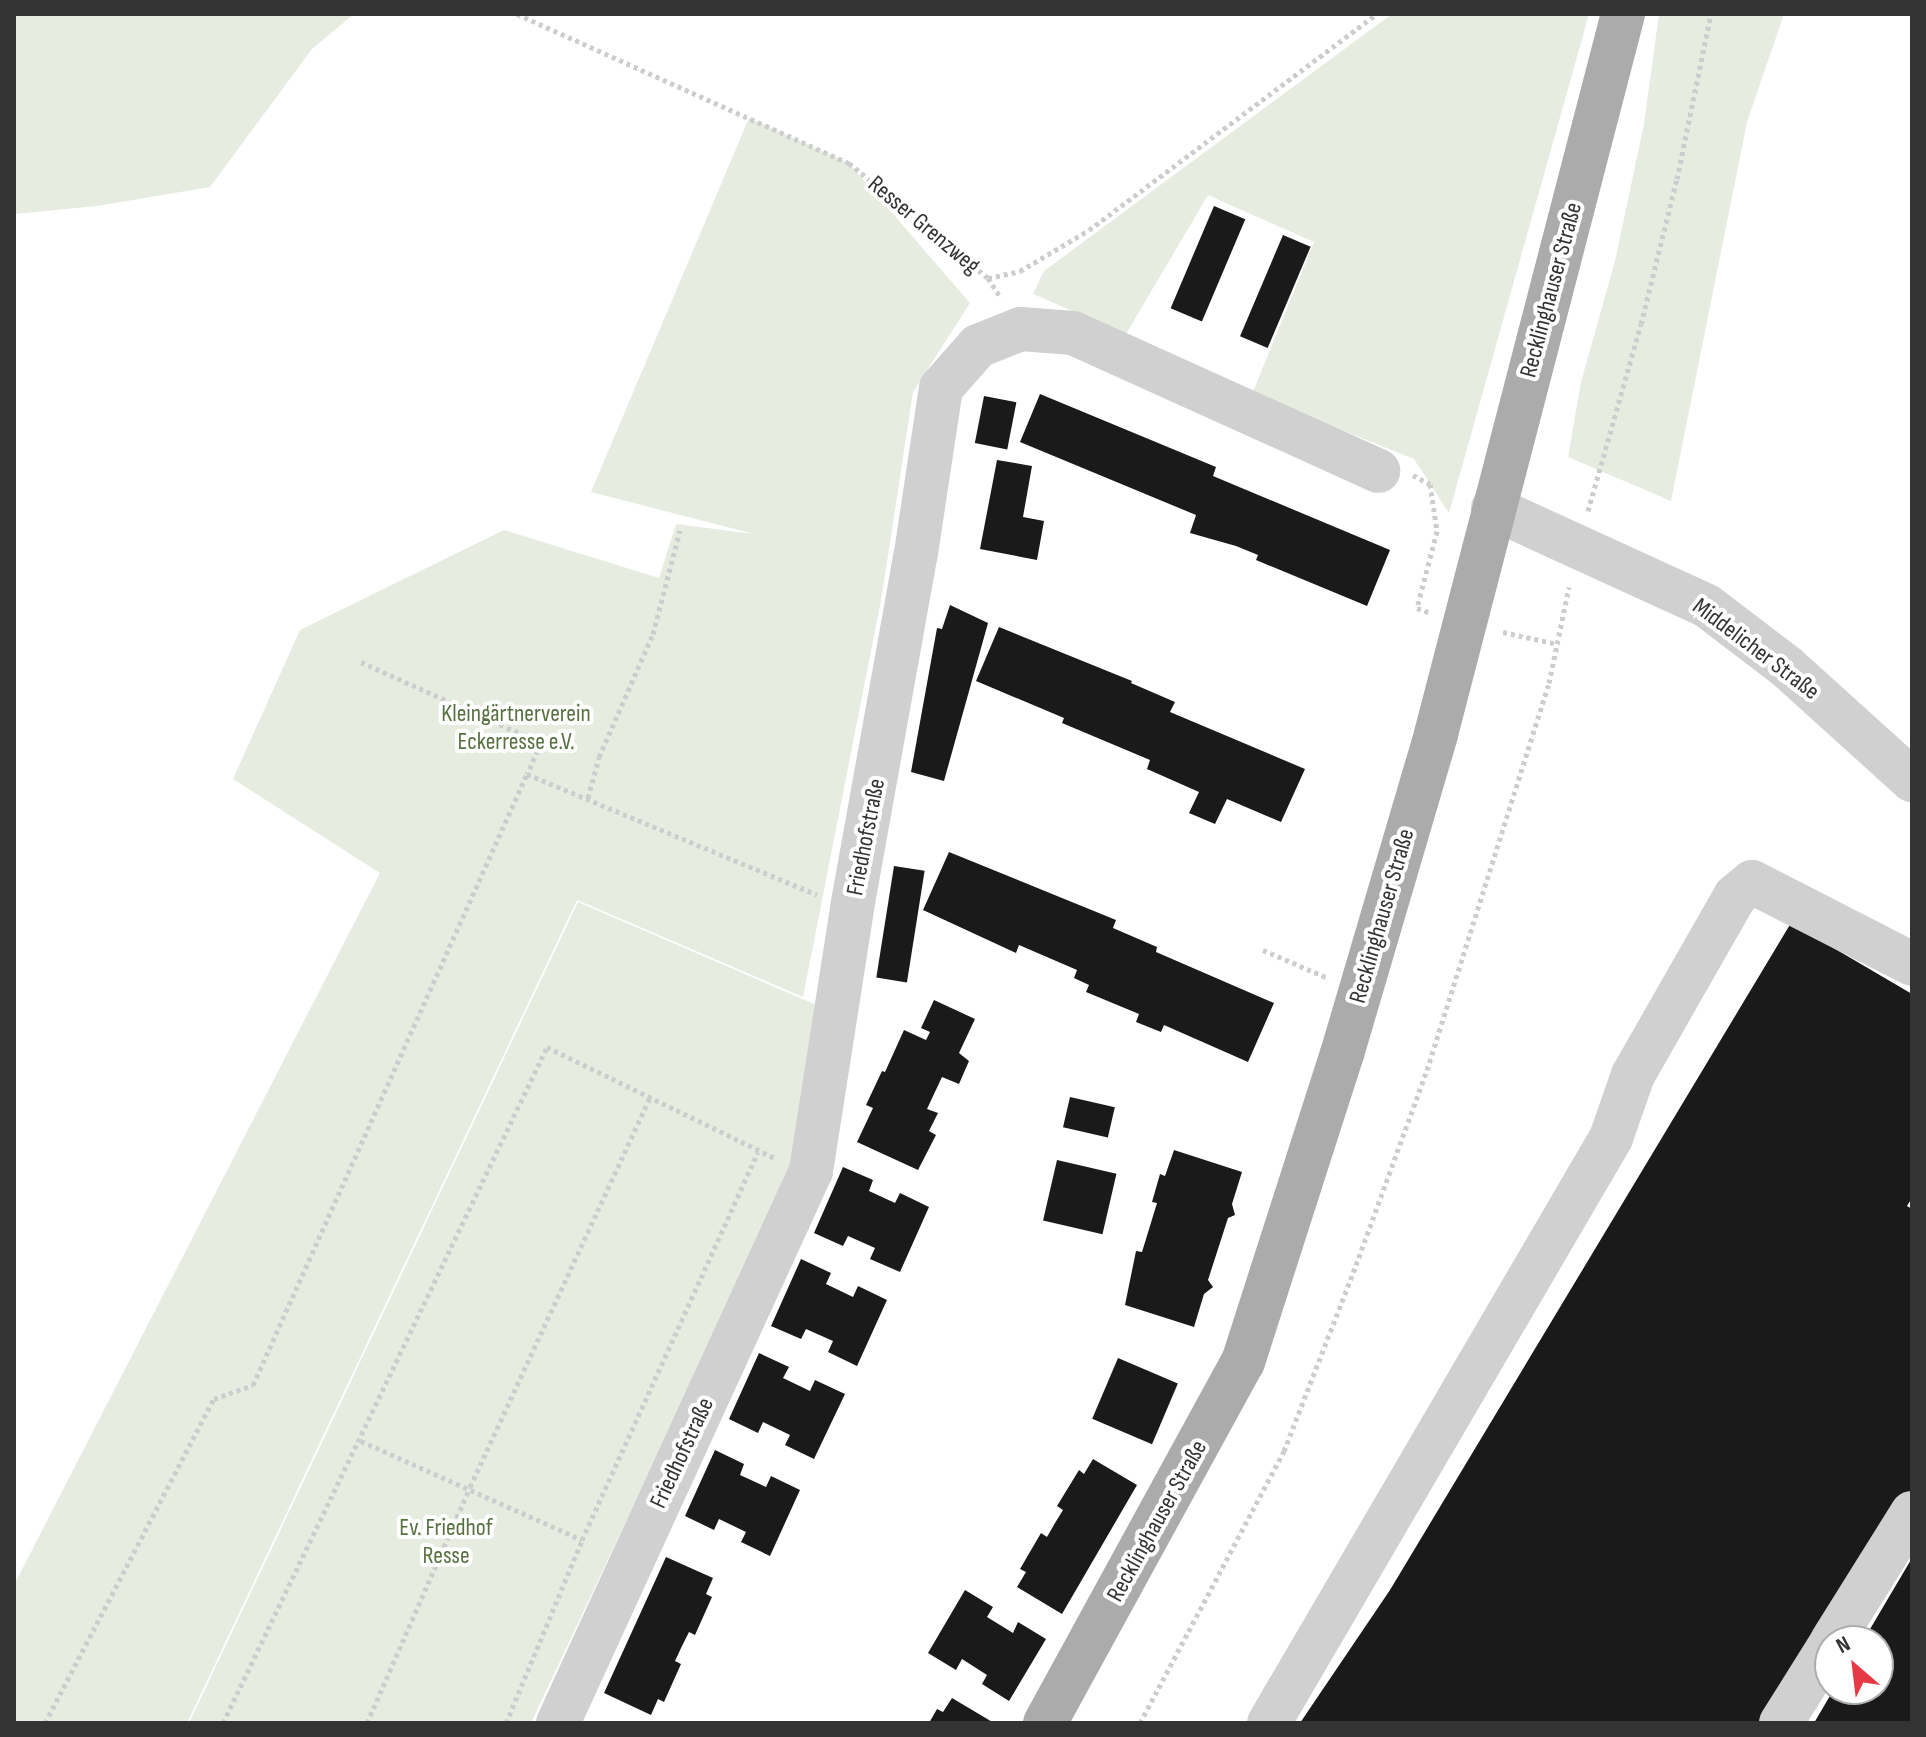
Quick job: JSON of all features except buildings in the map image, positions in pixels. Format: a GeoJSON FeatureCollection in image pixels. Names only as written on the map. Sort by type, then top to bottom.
{"type":"FeatureCollection","features":[{"type":"Feature","properties":{"kind":"main road","name":"Recklinghauser Straße"},"geometry":{"type":"LineString","coordinates":[[1045,1723],[1240,1369],[1360,992],[1436,734],[1623,14]]}},
{"type":"Feature","properties":{"kind":"street","name":"Friedhofstraße"},"geometry":{"type":"LineString","coordinates":[[558,1723],[811,1171],[852,908],[916,553],[941,388],[978,346],[1021,329],[1073,333],[1378,471]]}},
{"type":"Feature","properties":{"kind":"street","name":"Middelicher Straße"},"geometry":{"type":"LineString","coordinates":[[1493,508],[1707,606],[1787,667],[1912,780]]}},
{"type":"Feature","properties":{"kind":"street"},"geometry":{"type":"LineString","coordinates":[[1269,1723],[1611,1138],[1633,1075],[1735,896],[1752,882],[1912,964]]}},
{"type":"Feature","properties":{"kind":"street"},"geometry":{"type":"LineString","coordinates":[[1842,1625],[1912,1513]]}},
{"type":"Feature","properties":{"kind":"street"},"geometry":{"type":"LineString","coordinates":[[1781,1723],[1814,1670]]}},
{"type":"Feature","properties":{"kind":"path","name":"Resser Grenzweg"},"geometry":{"type":"LineString","coordinates":[[517,14],[849,163],[988,278],[1020,271],[1089,230],[1377,14]]}},
{"type":"Feature","properties":{"kind":"path"},"geometry":{"type":"LineString","coordinates":[[1140,1723],[1284,1451],[1427,1070],[1549,683],[1579,545],[1641,324],[1677,179],[1711,14]]}},
{"type":"Feature","properties":{"kind":"path"},"geometry":{"type":"LineString","coordinates":[[588,798],[599,757],[653,634],[680,530]]}},
{"type":"Feature","properties":{"kind":"path"},"geometry":{"type":"LineString","coordinates":[[45,1723],[214,1399],[253,1385],[541,743],[361,662]]}},
{"type":"Feature","properties":{"kind":"path"},"geometry":{"type":"LineString","coordinates":[[527,774],[852,908]]}},
{"type":"Feature","properties":{"kind":"path"},"geometry":{"type":"LineString","coordinates":[[1263,950],[1360,992]]}},
{"type":"Feature","properties":{"kind":"path"},"geometry":{"type":"LineString","coordinates":[[223,1723],[361,1441],[547,1047],[758,1152],[811,1171]]}},
{"type":"Feature","properties":{"kind":"path"},"geometry":{"type":"LineString","coordinates":[[367,1723],[470,1487],[650,1098]]}},
{"type":"Feature","properties":{"kind":"path"},"geometry":{"type":"LineString","coordinates":[[506,1723],[582,1540],[758,1152]]}},
{"type":"Feature","properties":{"kind":"path"},"geometry":{"type":"LineString","coordinates":[[361,1441],[470,1487],[582,1540]]}},
{"type":"Feature","properties":{"kind":"green space"},"geometry":{"type":"Polygon","coordinates":[[[14,14],[354,14],[312,49],[210,187],[97,206],[14,214],[14,14]]]}},
{"type":"Feature","properties":{"kind":"green space"},"geometry":{"type":"Polygon","coordinates":[[[1392,14],[1589,14],[1449,513],[1414,459],[1252,394],[1314,242],[1208,195],[1126,334],[1033,294],[1044,271],[1392,14]]]}},
{"type":"Feature","properties":{"kind":"green space"},"geometry":{"type":"Polygon","coordinates":[[[1659,14],[1784,14],[1747,122],[1671,501],[1568,457],[1581,382],[1615,261],[1644,124],[1659,14]]]}},
{"type":"Feature","properties":{"kind":"green space","name":"Kleingärtnerverein Eckerresse e.V."},"geometry":{"type":"Polygon","coordinates":[[[749,118],[849,163],[970,303],[913,392],[882,595],[803,997],[577,900],[187,1723],[14,1723],[14,1585],[380,873],[233,779],[300,630],[504,530],[659,578],[676,524],[754,534],[591,492],[749,118]]]}},
{"type":"Feature","properties":{"kind":"green space","name":"Ev. Friedhof Resse"},"geometry":{"type":"Polygon","coordinates":[[[578,902],[828,1010],[796,1160],[531,1723],[189,1723],[578,902]]]}}]}
